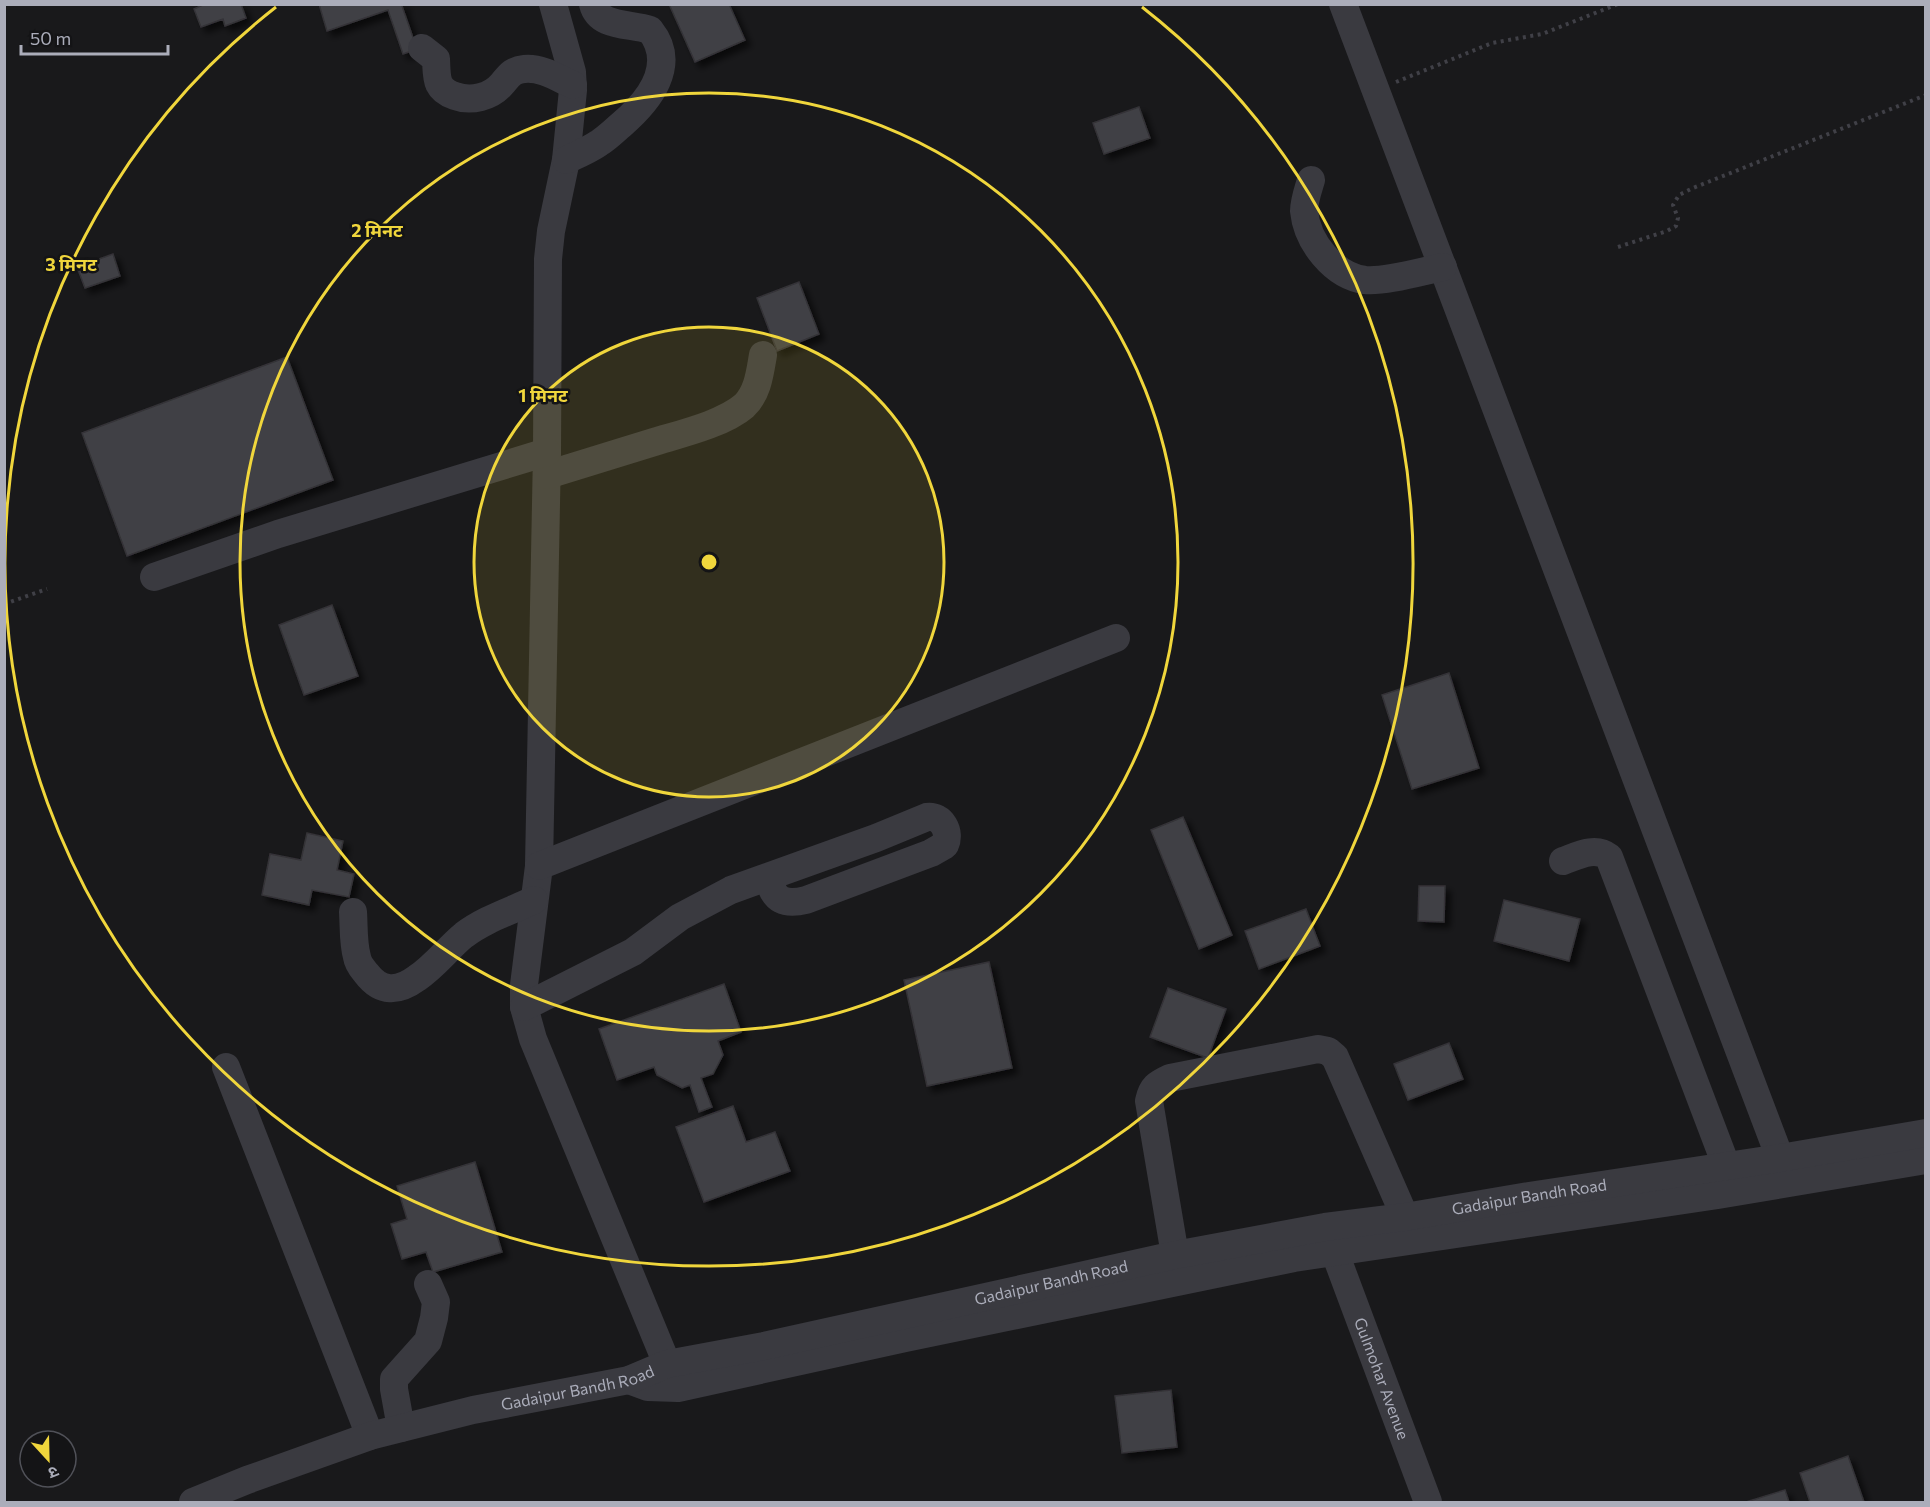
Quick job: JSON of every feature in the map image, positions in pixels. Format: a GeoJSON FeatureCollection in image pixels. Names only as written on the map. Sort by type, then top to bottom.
{"type":"FeatureCollection","features":[{"type":"Feature","properties":{"kind":"street"},"geometry":{"type":"LineString","coordinates":[[553,4],[572,72],[573,85],[566,160],[551,231],[548,259],[547,463],[539,866],[524,985],[524,1007],[533,1039],[667,1364]]}},
{"type":"Feature","properties":{"kind":"street"},"geometry":{"type":"LineString","coordinates":[[566,160],[602,142],[631,117],[651,94],[662,60],[660,47],[650,30],[603,20],[596,14],[593,4]]}},
{"type":"Feature","properties":{"kind":"street"},"geometry":{"type":"LineString","coordinates":[[1342,4],[1780,1158]]}},
{"type":"Feature","properties":{"kind":"street"},"geometry":{"type":"LineString","coordinates":[[422,48],[436,59],[438,84],[444,92],[463,99],[481,97],[494,91],[502,85],[509,73],[523,68],[552,75],[573,85]]}},
{"type":"Feature","properties":{"kind":"street"},"geometry":{"type":"LineString","coordinates":[[1311,180],[1304,209],[1308,228],[1318,248],[1342,271],[1355,278],[1376,279],[1443,267]]}},
{"type":"Feature","properties":{"kind":"street"},"geometry":{"type":"LineString","coordinates":[[154,577],[279,534],[547,463],[688,432],[713,423],[746,405],[759,380],[763,355]]}},
{"type":"Feature","properties":{"kind":"street"},"geometry":{"type":"LineString","coordinates":[[539,866],[1116,638]]}},
{"type":"Feature","properties":{"kind":"street"},"geometry":{"type":"LineString","coordinates":[[524,1007],[633,952],[680,917],[731,890],[934,816],[943,823],[948,836],[945,845],[931,853],[796,903],[775,896],[769,878]]}},
{"type":"Feature","properties":{"kind":"street"},"geometry":{"type":"LineString","coordinates":[[1563,861],[1591,852],[1598,852],[1609,857],[1726,1165]]}},
{"type":"Feature","properties":{"kind":"street"},"geometry":{"type":"LineString","coordinates":[[352,912],[355,949],[359,963],[378,985],[388,989],[401,987],[416,979],[479,924],[534,900]]}},
{"type":"Feature","properties":{"kind":"street"},"geometry":{"type":"LineString","coordinates":[[1175,1255],[1149,1101],[1151,1090],[1157,1084],[1170,1078],[1318,1049],[1328,1051],[1335,1057],[1405,1217]]}},
{"type":"Feature","properties":{"kind":"street"},"geometry":{"type":"LineString","coordinates":[[226,1067],[370,1436]]}},
{"type":"Feature","properties":{"kind":"street","name":"Gadaipur Bandh Road"},"geometry":{"type":"LineString","coordinates":[[192,1503],[247,1480],[370,1436],[472,1410],[629,1380],[667,1364],[765,1346],[1175,1255],[1325,1227],[1405,1217],[1926,1133]]}},
{"type":"Feature","properties":{"kind":"street"},"geometry":{"type":"LineString","coordinates":[[629,1380],[648,1387],[678,1388],[906,1338],[1294,1258],[1718,1195],[1926,1160]]}},
{"type":"Feature","properties":{"kind":"street","name":"Gulmohar Avenue"},"geometry":{"type":"LineString","coordinates":[[1335,1252],[1428,1503]]}},
{"type":"Feature","properties":{"kind":"street"},"geometry":{"type":"LineString","coordinates":[[401,1428],[394,1379],[428,1341],[436,1302],[428,1284]]}},
{"type":"Feature","properties":{"kind":"path"},"geometry":{"type":"LineString","coordinates":[[1376,90],[1485,45],[1542,34],[1618,4]]}},
{"type":"Feature","properties":{"kind":"path"},"geometry":{"type":"LineString","coordinates":[[1618,247],[1676,226],[1678,218],[1672,205],[1679,195],[1693,188],[1926,95]]}},
{"type":"Feature","properties":{"kind":"path"},"geometry":{"type":"LineString","coordinates":[[4,604],[47,589]]}},
{"type":"Feature","properties":{"kind":"building"},"geometry":{"type":"Polygon","coordinates":[[[205,4],[241,4],[246,18],[225,26],[223,19],[201,27],[194,9],[205,4]]]}},
{"type":"Feature","properties":{"kind":"building"},"geometry":{"type":"Polygon","coordinates":[[[319,4],[405,4],[402,6],[417,49],[403,54],[388,10],[327,31],[319,4]]]}},
{"type":"Feature","properties":{"kind":"building"},"geometry":{"type":"Polygon","coordinates":[[[669,4],[729,4],[745,40],[695,62],[669,4]]]}},
{"type":"Feature","properties":{"kind":"building"},"geometry":{"type":"Polygon","coordinates":[[[1139,107],[1150,138],[1104,154],[1093,123],[1139,107]]]}},
{"type":"Feature","properties":{"kind":"building"},"geometry":{"type":"Polygon","coordinates":[[[113,254],[120,276],[85,288],[77,267],[113,254]]]}},
{"type":"Feature","properties":{"kind":"building"},"geometry":{"type":"Polygon","coordinates":[[[799,282],[819,334],[777,351],[757,298],[799,282]]]}},
{"type":"Feature","properties":{"kind":"building"},"geometry":{"type":"Polygon","coordinates":[[[287,357],[333,480],[127,556],[82,433],[287,357]]]}},
{"type":"Feature","properties":{"kind":"building"},"geometry":{"type":"Polygon","coordinates":[[[332,605],[358,676],[304,695],[279,625],[332,605]]]}},
{"type":"Feature","properties":{"kind":"building"},"geometry":{"type":"Polygon","coordinates":[[[1449,673],[1479,768],[1412,789],[1382,695],[1449,673]]]}},
{"type":"Feature","properties":{"kind":"building"},"geometry":{"type":"Polygon","coordinates":[[[1183,817],[1232,935],[1199,949],[1151,830],[1183,817]]]}},
{"type":"Feature","properties":{"kind":"building"},"geometry":{"type":"Polygon","coordinates":[[[307,833],[343,841],[337,870],[354,874],[349,897],[312,890],[309,905],[262,895],[270,854],[301,860],[307,833]]]}},
{"type":"Feature","properties":{"kind":"building"},"geometry":{"type":"Polygon","coordinates":[[[1419,886],[1445,886],[1444,922],[1418,921],[1419,886]]]}},
{"type":"Feature","properties":{"kind":"building"},"geometry":{"type":"Polygon","coordinates":[[[1504,900],[1580,919],[1569,961],[1494,941],[1504,900]]]}},
{"type":"Feature","properties":{"kind":"building"},"geometry":{"type":"Polygon","coordinates":[[[1306,909],[1320,946],[1259,969],[1245,931],[1306,909]]]}},
{"type":"Feature","properties":{"kind":"building"},"geometry":{"type":"Polygon","coordinates":[[[989,962],[1012,1068],[927,1086],[904,980],[989,962]]]}},
{"type":"Feature","properties":{"kind":"building"},"geometry":{"type":"Polygon","coordinates":[[[724,984],[741,1032],[718,1041],[723,1055],[713,1074],[701,1078],[712,1107],[699,1112],[690,1085],[682,1088],[657,1075],[654,1067],[617,1080],[599,1029],[724,984]]]}},
{"type":"Feature","properties":{"kind":"building"},"geometry":{"type":"Polygon","coordinates":[[[1168,988],[1226,1009],[1208,1058],[1150,1037],[1168,988]]]}},
{"type":"Feature","properties":{"kind":"building"},"geometry":{"type":"Polygon","coordinates":[[[1449,1043],[1463,1079],[1408,1100],[1394,1064],[1449,1043]]]}},
{"type":"Feature","properties":{"kind":"building"},"geometry":{"type":"Polygon","coordinates":[[[733,1106],[746,1142],[775,1132],[790,1171],[704,1202],[676,1127],[733,1106]]]}},
{"type":"Feature","properties":{"kind":"building"},"geometry":{"type":"Polygon","coordinates":[[[475,1162],[502,1252],[433,1272],[426,1252],[402,1259],[391,1224],[407,1219],[397,1186],[475,1162]]]}},
{"type":"Feature","properties":{"kind":"building"},"geometry":{"type":"Polygon","coordinates":[[[1171,1390],[1177,1447],[1122,1453],[1115,1396],[1171,1390]]]}},
{"type":"Feature","properties":{"kind":"building"},"geometry":{"type":"Polygon","coordinates":[[[1848,1456],[1864,1502],[1810,1502],[1800,1473],[1848,1456]]]}},
{"type":"Feature","properties":{"kind":"building"},"geometry":{"type":"Polygon","coordinates":[[[1785,1490],[1789,1502],[1746,1502],[1785,1490]]]}}]}
